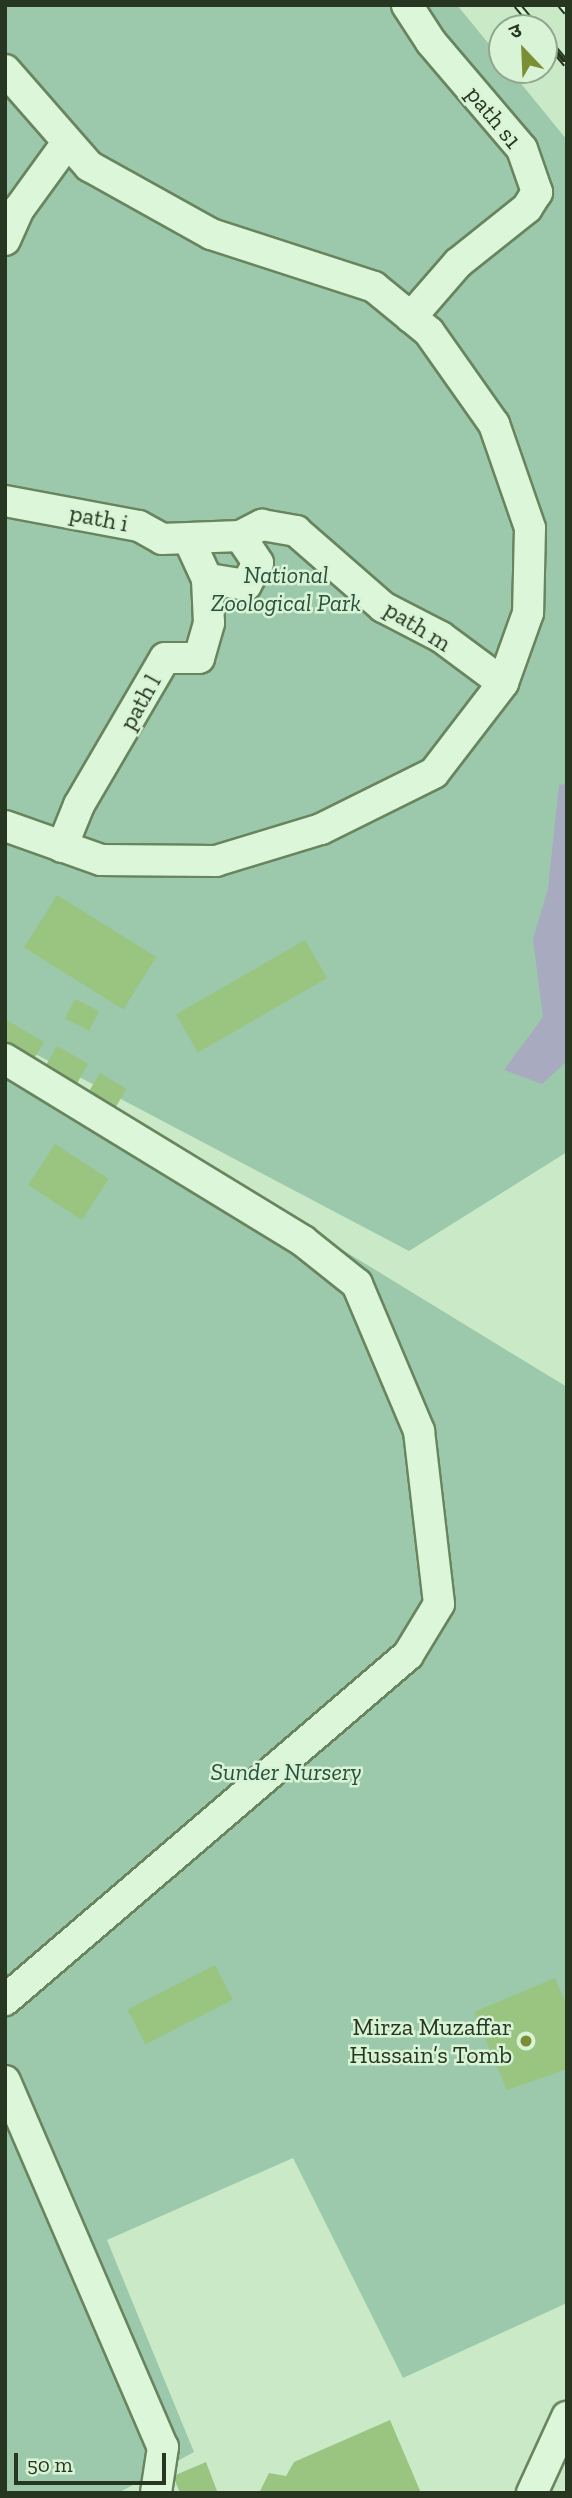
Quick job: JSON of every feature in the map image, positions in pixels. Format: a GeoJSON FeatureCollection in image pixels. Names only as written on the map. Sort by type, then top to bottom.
{"type":"FeatureCollection","features":[{"type":"Feature","properties":{"kind":"street","name":"path s1"},"geometry":{"type":"LineString","coordinates":[[407,5],[431,42],[522,149],[537,192],[527,208],[457,263],[411,317]]}},
{"type":"Feature","properties":{"kind":"street"},"geometry":{"type":"LineString","coordinates":[[5,70],[89,166],[211,234],[374,286],[429,332],[494,424],[530,528],[528,612],[503,683],[434,772],[321,829],[216,861],[100,860],[5,827]]}},
{"type":"Feature","properties":{"kind":"street"},"geometry":{"type":"LineString","coordinates":[[5,240],[19,209],[67,143]]}},
{"type":"Feature","properties":{"kind":"street","name":"path i"},"geometry":{"type":"LineString","coordinates":[[5,501],[139,526],[162,539],[190,542],[212,534],[240,536],[262,526],[296,531]]}},
{"type":"Feature","properties":{"kind":"street"},"geometry":{"type":"LineString","coordinates":[[190,542],[207,579],[246,585],[258,562],[282,548],[296,531]]}},
{"type":"Feature","properties":{"kind":"street","name":"path m"},"geometry":{"type":"LineString","coordinates":[[296,531],[383,607],[441,638],[503,683]]}},
{"type":"Feature","properties":{"kind":"street"},"geometry":{"type":"LineString","coordinates":[[240,536],[258,562]]}},
{"type":"Feature","properties":{"kind":"street","name":"path l"},"geometry":{"type":"LineString","coordinates":[[62,847],[79,805],[165,658],[199,658],[209,622],[207,579]]}},
{"type":"Feature","properties":{"kind":"street"},"geometry":{"type":"LineString","coordinates":[[5,1059],[303,1241],[357,1284],[419,1431],[439,1604],[408,1655],[5,2000]]}},
{"type":"Feature","properties":{"kind":"street"},"geometry":{"type":"LineString","coordinates":[[5,2081],[163,2447],[156,2493]]}},
{"type":"Feature","properties":{"kind":"street"},"geometry":{"type":"LineString","coordinates":[[532,2493],[567,2417]]}},
{"type":"Feature","properties":{"kind":"green space","name":"National Zoological Park"},"geometry":{"type":"Polygon","coordinates":[[[5,5],[457,5],[488,43],[488,84],[521,84],[567,140],[567,1152],[409,1251],[5,1038],[5,5]]]}},
{"type":"Feature","properties":{"kind":"green space","name":"Sunder Nursery"},"geometry":{"type":"Polygon","coordinates":[[[5,1069],[315,1233],[567,1387],[567,2303],[403,2378],[293,2158],[107,2240],[194,2452],[118,2493],[5,2493],[5,1069]]]}},
{"type":"Feature","properties":{"kind":"water"},"geometry":{"type":"Polygon","coordinates":[[[567,784],[567,1061],[542,1084],[504,1070],[543,1017],[533,939],[548,889],[559,785],[567,784]]]}},
{"type":"Feature","properties":{"kind":"building"},"geometry":{"type":"Polygon","coordinates":[[[57,895],[156,957],[123,1010],[24,948],[57,895]]]}},
{"type":"Feature","properties":{"kind":"building"},"geometry":{"type":"Polygon","coordinates":[[[305,940],[327,978],[198,1053],[176,1014],[305,940]]]}},
{"type":"Feature","properties":{"kind":"building"},"geometry":{"type":"Polygon","coordinates":[[[75,999],[99,1011],[89,1031],[65,1019],[75,999]]]}},
{"type":"Feature","properties":{"kind":"building"},"geometry":{"type":"Polygon","coordinates":[[[5,1019],[44,1042],[31,1064],[5,1049],[5,1019]]]}},
{"type":"Feature","properties":{"kind":"building"},"geometry":{"type":"Polygon","coordinates":[[[57,1046],[88,1064],[74,1088],[43,1070],[57,1046]]]}},
{"type":"Feature","properties":{"kind":"building"},"geometry":{"type":"Polygon","coordinates":[[[100,1073],[127,1089],[113,1111],[87,1095],[100,1073]]]}},
{"type":"Feature","properties":{"kind":"building"},"geometry":{"type":"Polygon","coordinates":[[[55,1144],[109,1179],[82,1220],[28,1185],[55,1144]]]}},
{"type":"Feature","properties":{"kind":"building"},"geometry":{"type":"Polygon","coordinates":[[[215,1965],[233,2000],[145,2044],[128,2009],[215,1965]]]}},
{"type":"Feature","properties":{"kind":"building","name":"Mirza Muzaffar Hussain’s Tomb"},"geometry":{"type":"Polygon","coordinates":[[[555,1978],[567,2006],[567,2069],[507,2090],[474,2012],[555,1978]]]}},
{"type":"Feature","properties":{"kind":"building"},"geometry":{"type":"Polygon","coordinates":[[[390,2420],[421,2493],[259,2493],[269,2473],[286,2476],[294,2462],[390,2420]]]}},
{"type":"Feature","properties":{"kind":"building"},"geometry":{"type":"Polygon","coordinates":[[[206,2462],[217,2491],[180,2493],[173,2476],[206,2462]]]}},
{"type":"Feature","properties":{"kind":"railway"},"geometry":{"type":"LineString","coordinates":[[517,5],[524,14]]}},
{"type":"Feature","properties":{"kind":"railway"},"geometry":{"type":"LineString","coordinates":[[561,5],[567,12]]}},
{"type":"Feature","properties":{"kind":"railway"},"geometry":{"type":"LineString","coordinates":[[558,53],[567,64]]}},
{"type":"Feature","properties":{"kind":"place","name":"Mirza Muzaffar Hussain’s Tomb"},"geometry":{"type":"Point","coordinates":[526,2041]}}]}
